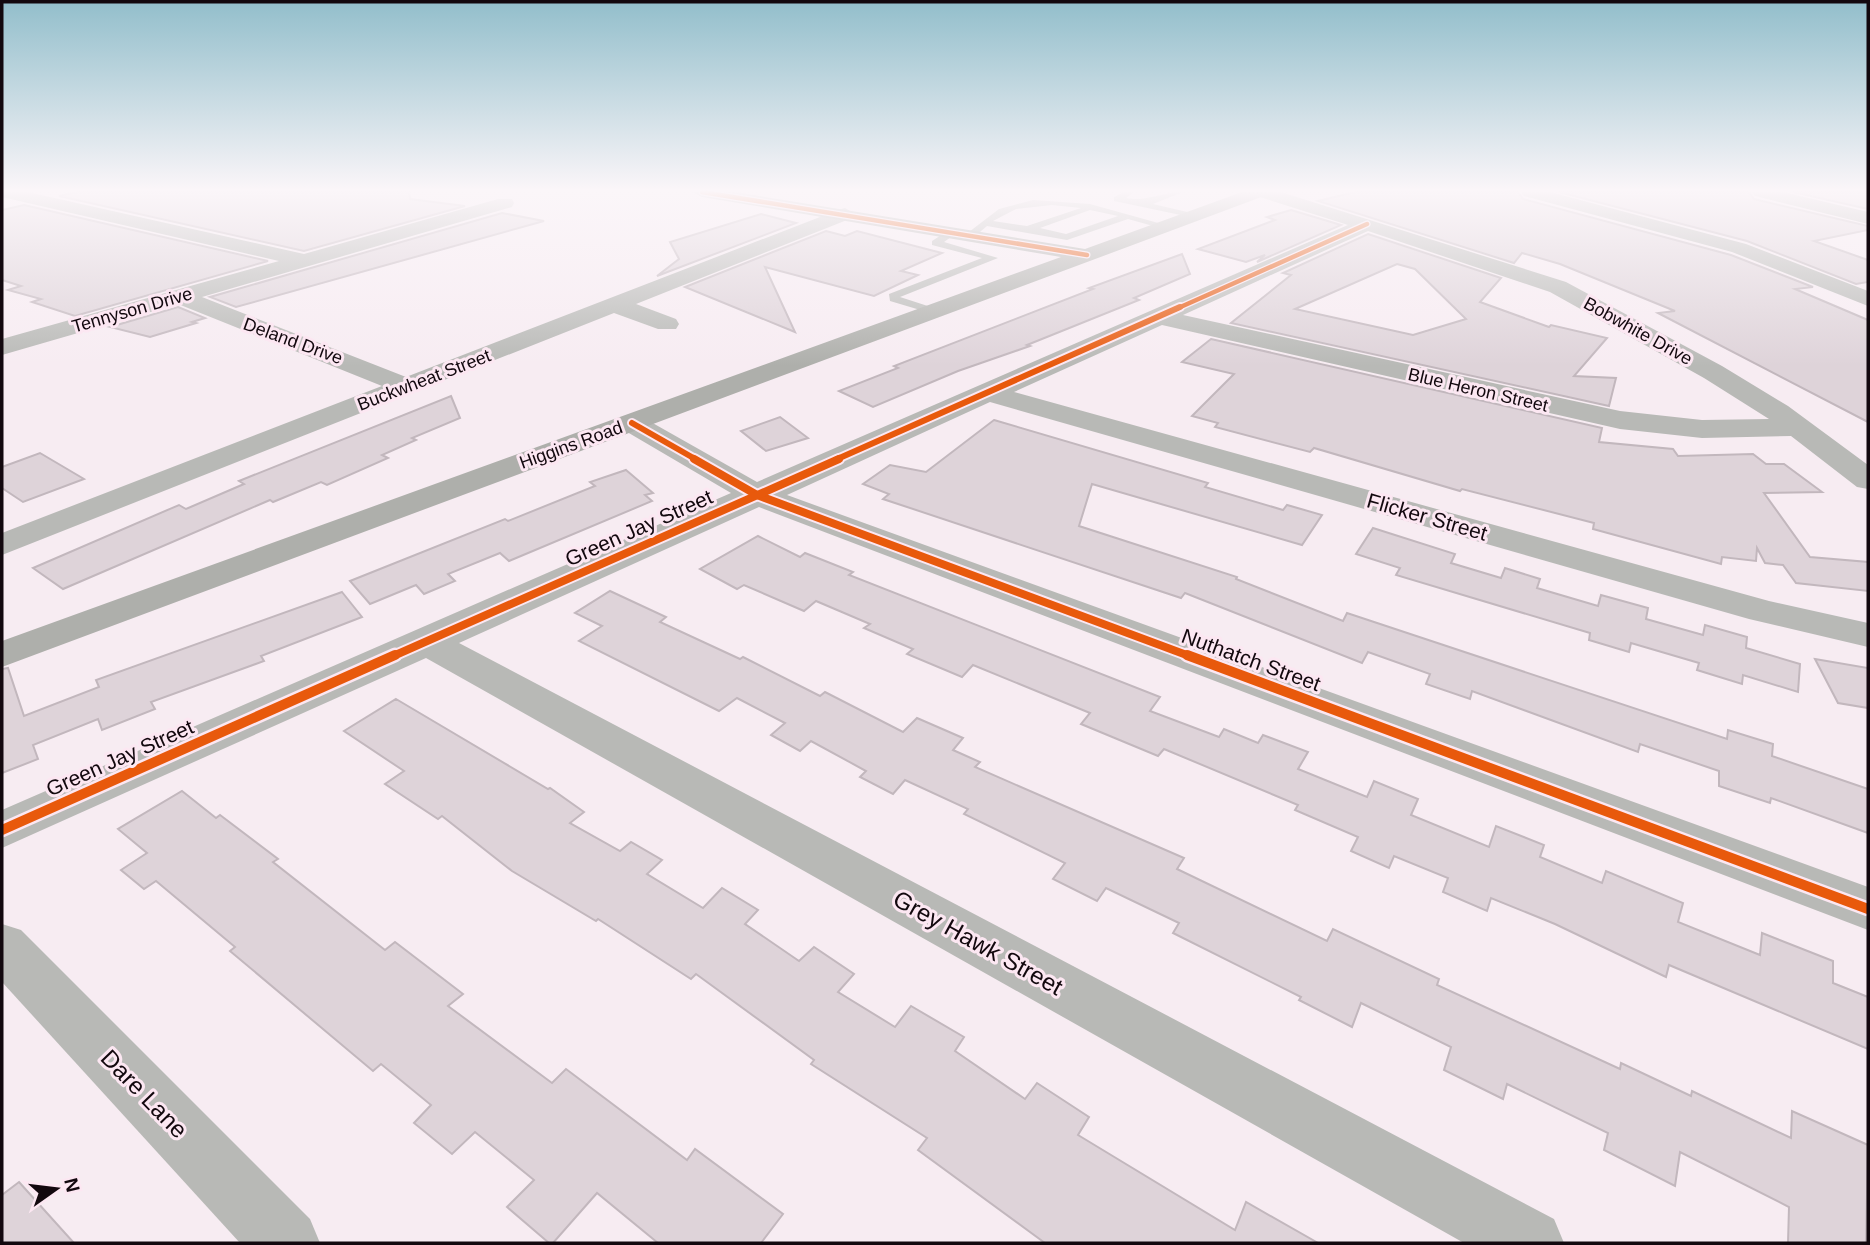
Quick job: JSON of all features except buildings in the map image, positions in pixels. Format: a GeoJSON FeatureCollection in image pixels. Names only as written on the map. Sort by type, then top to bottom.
{"type":"FeatureCollection","features":[{"type":"Feature","properties":{"kind":"street"},"geometry":{"type":"LineString","coordinates":[[260,250],[303,260]]}},
{"type":"Feature","properties":{"kind":"street","name":"Tennyson Drive"},"geometry":{"type":"LineString","coordinates":[[2,347],[338,250]]}},
{"type":"Feature","properties":{"kind":"street","name":"Buckwheat Street"},"geometry":{"type":"LineString","coordinates":[[2,545],[754,250]]}},
{"type":"Feature","properties":{"kind":"street"},"geometry":{"type":"LineString","coordinates":[[1064,250],[1087,255]]}},
{"type":"Feature","properties":{"kind":"street","name":"Higgins Road"},"geometry":{"type":"LineString","coordinates":[[2,655],[1100,250]]}},
{"type":"Feature","properties":{"kind":"street","name":"Green Jay Street"},"geometry":{"type":"LineString","coordinates":[[2,830],[1309,250]]}},
{"type":"Feature","properties":{"kind":"street","name":"Bobwhite Drive"},"geometry":{"type":"LineString","coordinates":[[1450,250],[1558,287],[1713,372],[1800,428],[1868,480]]}},
{"type":"Feature","properties":{"kind":"street"},"geometry":{"type":"LineString","coordinates":[[1744,250],[1868,299]]}},
{"type":"Feature","properties":{"kind":"street","name":"Deland Drive"},"geometry":{"type":"LineString","coordinates":[[179,296],[266,332],[332,353],[407,387]]}},
{"type":"Feature","properties":{"kind":"street"},"geometry":{"type":"LineString","coordinates":[[615,305],[667,324]]}},
{"type":"Feature","properties":{"kind":"street","name":"Blue Heron Street"},"geometry":{"type":"LineString","coordinates":[[1160,317],[1620,420],[1702,429],[1800,428]]}},
{"type":"Feature","properties":{"kind":"street"},"geometry":{"type":"LineString","coordinates":[[2,324],[40,336]]}},
{"type":"Feature","properties":{"kind":"street","name":"Flicker Street"},"geometry":{"type":"LineString","coordinates":[[988,393],[1762,611],[1868,635]]}},
{"type":"Feature","properties":{"kind":"street","name":"Nuthatch Street"},"geometry":{"type":"LineString","coordinates":[[632,423],[757,495],[1868,909]]}},
{"type":"Feature","properties":{"kind":"street","name":"Grey Hawk Street"},"geometry":{"type":"LineString","coordinates":[[426,642],[1530,1243]]}},
{"type":"Feature","properties":{"kind":"street","name":"Dare Lane"},"geometry":{"type":"LineString","coordinates":[[2,946],[286,1243]]}},
{"type":"Feature","properties":{"kind":"lane"},"geometry":{"type":"LineString","coordinates":[[933,312],[894,299],[893,296],[993,258],[963,250]]}},
{"type":"Feature","properties":{"kind":"cycle path"},"geometry":{"type":"LineString","coordinates":[[1057,250],[1087,255]]}},
{"type":"Feature","properties":{"kind":"cycle path"},"geometry":{"type":"LineString","coordinates":[[2,830],[1308,250]]}},
{"type":"Feature","properties":{"kind":"cycle path"},"geometry":{"type":"LineString","coordinates":[[632,423],[757,495],[1868,909]]}}]}
